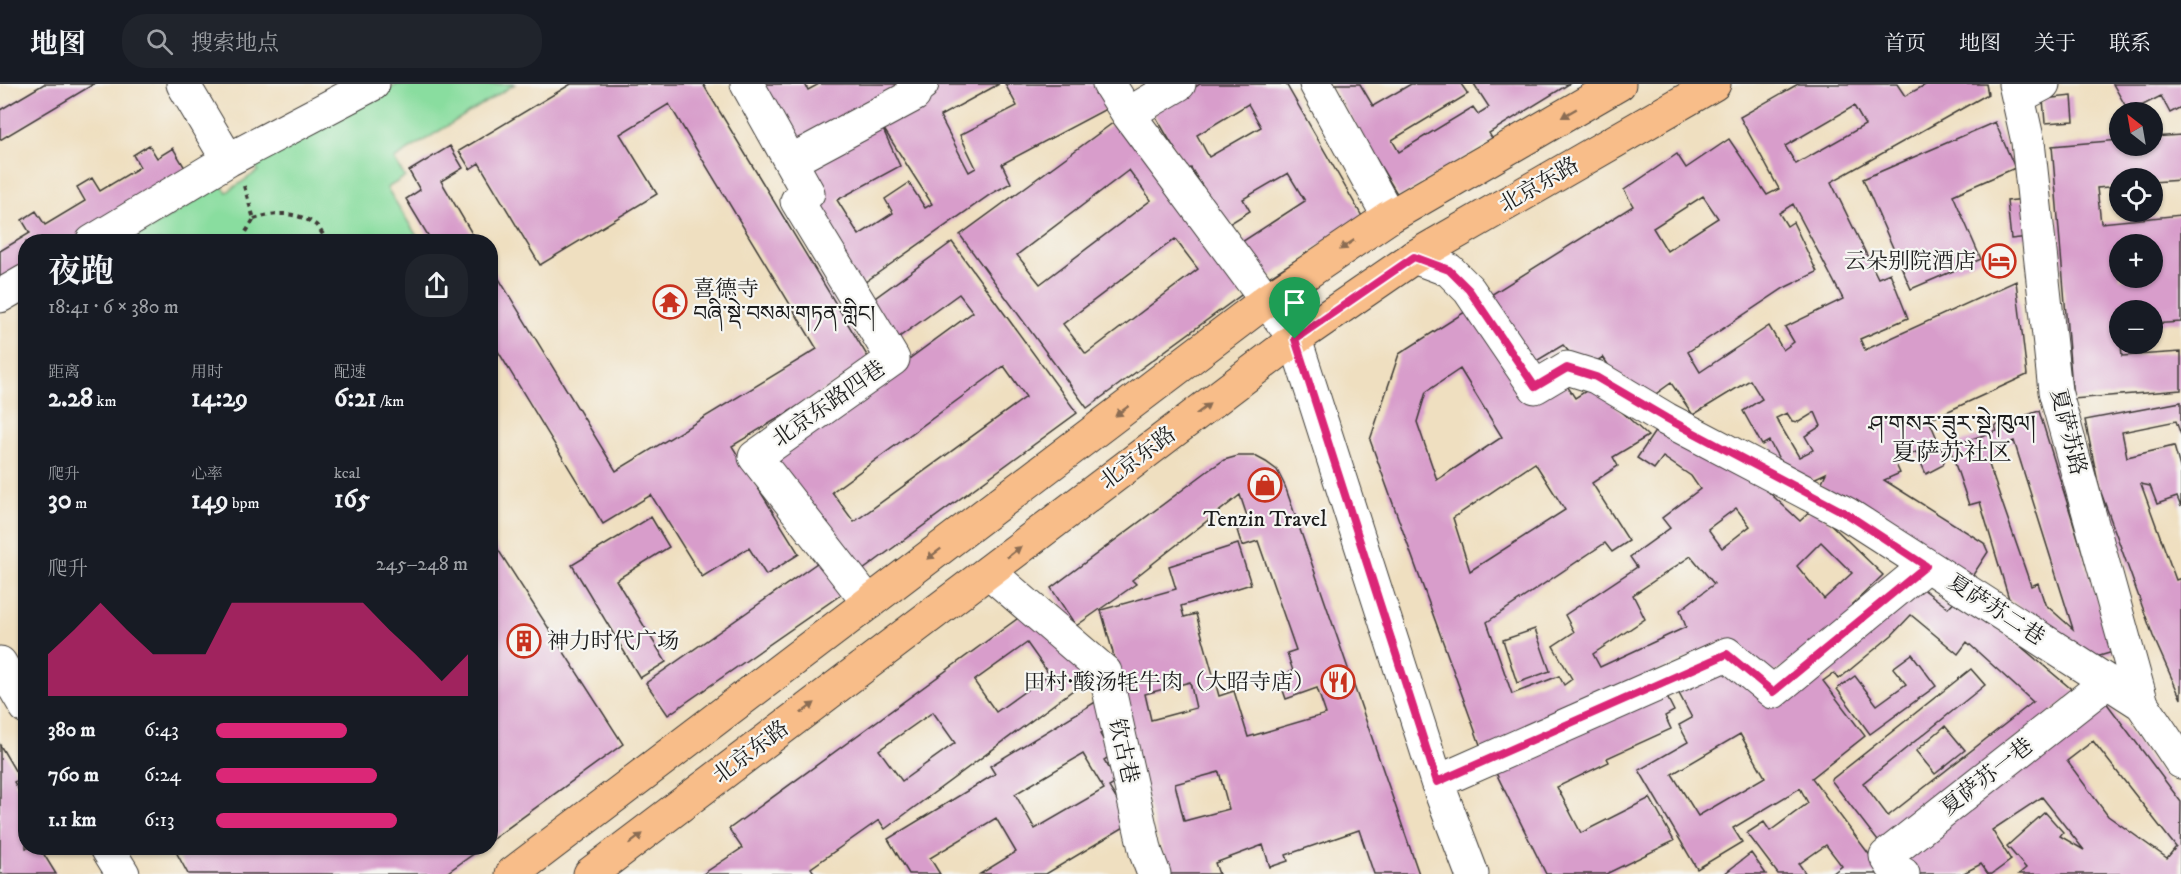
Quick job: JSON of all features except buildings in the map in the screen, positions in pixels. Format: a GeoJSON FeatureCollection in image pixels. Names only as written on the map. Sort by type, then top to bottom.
{"type":"FeatureCollection","features":[{"type":"Feature","properties":{"kind":"main road"},"geometry":{"type":"LineString","coordinates":[[512,874],[1267,300],[1389,217],[1619,84]]}},
{"type":"Feature","properties":{"kind":"main road","name":"北京东路"},"geometry":{"type":"LineString","coordinates":[[590,874],[1295,339],[1414,257],[1714,84]]}},
{"type":"Feature","properties":{"kind":"street"},"geometry":{"type":"LineString","coordinates":[[183,84],[228,160]]}},
{"type":"Feature","properties":{"kind":"street"},"geometry":{"type":"LineString","coordinates":[[105,234],[228,160],[373,84]]}},
{"type":"Feature","properties":{"kind":"street"},"geometry":{"type":"LineString","coordinates":[[747,84],[791,161],[914,95],[912,90],[922,84]]}},
{"type":"Feature","properties":{"kind":"street"},"geometry":{"type":"LineString","coordinates":[[1109,84],[1128,114],[1295,339],[1437,782],[1472,874]]}},
{"type":"Feature","properties":{"kind":"street"},"geometry":{"type":"LineString","coordinates":[[1128,114],[1179,84]]}},
{"type":"Feature","properties":{"kind":"street"},"geometry":{"type":"LineString","coordinates":[[1316,84],[1389,217]]}},
{"type":"Feature","properties":{"kind":"street","name":"夏萨苏路"},"geometry":{"type":"LineString","coordinates":[[2026,88],[2028,142],[2055,391],[2142,704],[2181,762]]}},
{"type":"Feature","properties":{"kind":"street","name":"北京东路四巷"},"geometry":{"type":"LineString","coordinates":[[791,161],[807,193],[797,201],[893,358],[755,457],[869,603]]}},
{"type":"Feature","properties":{"kind":"street","name":"夏萨苏二巷"},"geometry":{"type":"LineString","coordinates":[[1414,257],[1449,270],[1469,290],[1535,387],[1567,368],[1596,377],[1666,418],[1847,514],[2142,704]]}},
{"type":"Feature","properties":{"kind":"street"},"geometry":{"type":"LineString","coordinates":[[0,296],[18,286]]}},
{"type":"Feature","properties":{"kind":"street"},"geometry":{"type":"LineString","coordinates":[[1437,782],[1727,654],[1773,692],[1926,566]]}},
{"type":"Feature","properties":{"kind":"street","name":"钦古巷"},"geometry":{"type":"LineString","coordinates":[[989,572],[1105,672],[1146,853],[1154,874]]}},
{"type":"Feature","properties":{"kind":"street"},"geometry":{"type":"LineString","coordinates":[[0,663],[18,693]]}},
{"type":"Feature","properties":{"kind":"street","name":"夏萨苏一巷"},"geometry":{"type":"LineString","coordinates":[[1903,874],[1894,869],[1886,856],[2107,682]]}},
{"type":"Feature","properties":{"kind":"street"},"geometry":{"type":"LineString","coordinates":[[111,855],[123,874]]}},
{"type":"Feature","properties":{"kind":"path"},"geometry":{"type":"LineString","coordinates":[[228,160],[241,178],[254,219]]}},
{"type":"Feature","properties":{"kind":"path"},"geometry":{"type":"LineString","coordinates":[[246,234],[254,219],[269,214],[285,213],[300,217],[317,226],[322,234]]}},
{"type":"Feature","properties":{"kind":"green space"},"geometry":{"type":"Polygon","coordinates":[[[398,84],[515,84],[394,159],[405,177],[387,188],[416,234],[140,234],[221,185],[227,192],[258,171],[253,160],[398,84]]]}},
{"type":"Feature","properties":{"kind":"place","name":"云朵别院酒店"},"geometry":{"type":"Point","coordinates":[1999,261]}},
{"type":"Feature","properties":{"kind":"place","name":"喜德寺 བཞི་སྡེ་བསམ་གཏན་གླིང།"},"geometry":{"type":"Point","coordinates":[670,302]}},
{"type":"Feature","properties":{"kind":"place","name":"Tenzin Travel"},"geometry":{"type":"Point","coordinates":[1265,485]}},
{"type":"Feature","properties":{"kind":"place","name":"神力时代广场"},"geometry":{"type":"Point","coordinates":[524,641]}},
{"type":"Feature","properties":{"kind":"place","name":"田村·酸汤牦牛肉（大昭寺店）"},"geometry":{"type":"Point","coordinates":[1338,682]}},
{"type":"Feature","properties":{"kind":"district","name":"ཤ་གསར་ཟུར་སྡེ་ཁུལ། 夏萨苏社区"},"geometry":{"type":"Point","coordinates":[1952,439]}},
{"type":"Feature","properties":{"kind":"route"},"geometry":{"type":"LineString","coordinates":[[1414,257],[1449,270],[1469,290],[1535,387],[1567,368],[1596,377],[1666,418],[1847,514],[1926,566],[1773,692],[1727,654],[1437,782],[1295,339],[1414,257]]}}]}
